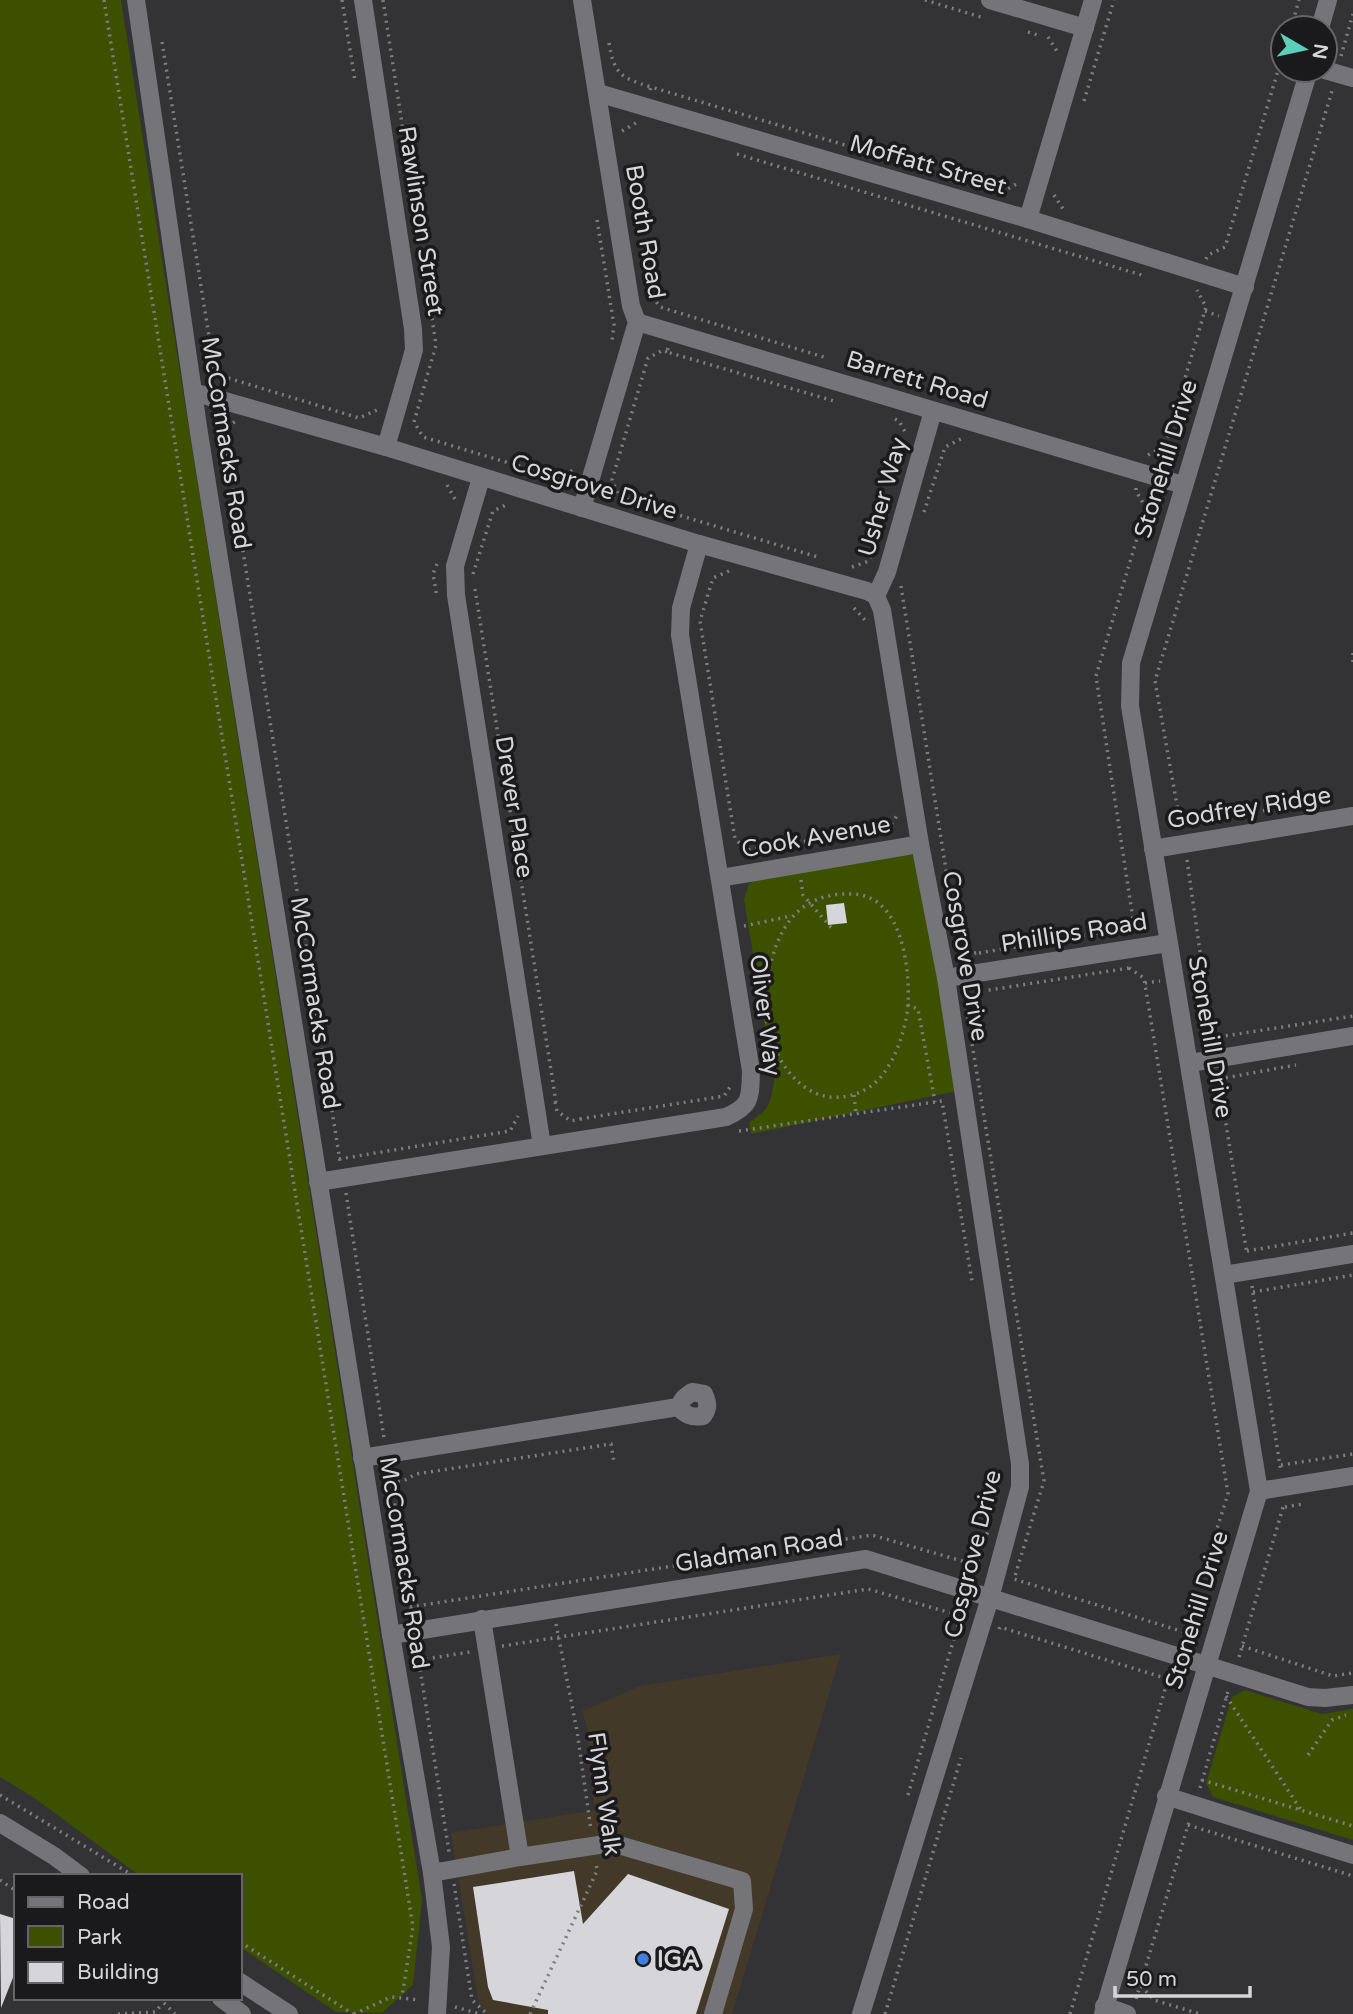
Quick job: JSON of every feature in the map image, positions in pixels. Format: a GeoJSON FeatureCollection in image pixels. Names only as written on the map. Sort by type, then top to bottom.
{"type":"FeatureCollection","features":[{"type":"Feature","properties":{"kind":"street","name":"McCormacks Road"},"geometry":{"type":"LineString","coordinates":[[136,0],[193,392],[362,1458],[432,1873],[441,1947],[438,2008]]}},
{"type":"Feature","properties":{"kind":"street","name":"Rawlinson Street"},"geometry":{"type":"LineString","coordinates":[[363,0],[413,329],[414,350],[386,447]]}},
{"type":"Feature","properties":{"kind":"street","name":"Booth Road"},"geometry":{"type":"LineString","coordinates":[[582,0],[632,306],[637,322],[582,508]]}},
{"type":"Feature","properties":{"kind":"street"},"geometry":{"type":"LineString","coordinates":[[990,0],[1084,28]]}},
{"type":"Feature","properties":{"kind":"street"},"geometry":{"type":"LineString","coordinates":[[1028,219],[1093,0]]}},
{"type":"Feature","properties":{"kind":"street","name":"Stonehill Drive"},"geometry":{"type":"LineString","coordinates":[[1104,2010],[1259,1491],[1130,706],[1131,663],[1305,84]]}},
{"type":"Feature","properties":{"kind":"street","name":"Moffatt Street"},"geometry":{"type":"LineString","coordinates":[[597,93],[1028,219],[1245,286]]}},
{"type":"Feature","properties":{"kind":"street","name":"Barrett Road"},"geometry":{"type":"LineString","coordinates":[[637,322],[1183,485]]}},
{"type":"Feature","properties":{"kind":"street","name":"Cosgrove Drive"},"geometry":{"type":"LineString","coordinates":[[193,392],[386,447],[699,544],[867,591],[876,596],[882,610],[912,798],[946,978],[1020,1464],[1020,1487],[990,1598],[861,2014]]}},
{"type":"Feature","properties":{"kind":"street","name":"Usher Way"},"geometry":{"type":"LineString","coordinates":[[876,596],[887,572],[933,411]]}},
{"type":"Feature","properties":{"kind":"street","name":"Drever Place"},"geometry":{"type":"LineString","coordinates":[[481,478],[455,566],[456,595],[542,1146]]}},
{"type":"Feature","properties":{"kind":"street","name":"Oliver Way"},"geometry":{"type":"LineString","coordinates":[[318,1182],[726,1116],[742,1110],[750,1094],[751,1071],[680,635],[681,608],[699,544]]}},
{"type":"Feature","properties":{"kind":"street","name":"Godfrey Ridge"},"geometry":{"type":"LineString","coordinates":[[1153,849],[1353,816]]}},
{"type":"Feature","properties":{"kind":"street","name":"Cook Avenue"},"geometry":{"type":"LineString","coordinates":[[720,878],[920,844]]}},
{"type":"Feature","properties":{"kind":"street","name":"Phillips Road"},"geometry":{"type":"LineString","coordinates":[[946,978],[1168,943]]}},
{"type":"Feature","properties":{"kind":"street"},"geometry":{"type":"LineString","coordinates":[[1190,1063],[1353,1036]]}},
{"type":"Feature","properties":{"kind":"street"},"geometry":{"type":"LineString","coordinates":[[1224,1275],[1353,1254]]}},
{"type":"Feature","properties":{"kind":"street"},"geometry":{"type":"LineString","coordinates":[[362,1458],[678,1406]]}},
{"type":"Feature","properties":{"kind":"street"},"geometry":{"type":"LineString","coordinates":[[1259,1491],[1353,1476]]}},
{"type":"Feature","properties":{"kind":"street","name":"Gladman Road"},"geometry":{"type":"LineString","coordinates":[[391,1635],[866,1559],[1308,1697],[1353,1695]]}},
{"type":"Feature","properties":{"kind":"street"},"geometry":{"type":"LineString","coordinates":[[482,1619],[520,1857]]}},
{"type":"Feature","properties":{"kind":"street"},"geometry":{"type":"LineString","coordinates":[[1166,1797],[1353,1855]]}},
{"type":"Feature","properties":{"kind":"street"},"geometry":{"type":"LineString","coordinates":[[0,1823],[79,1874]]}},
{"type":"Feature","properties":{"kind":"street"},"geometry":{"type":"LineString","coordinates":[[432,1873],[612,1843],[742,1881],[744,1909],[713,2014]]}},
{"type":"Feature","properties":{"kind":"street"},"geometry":{"type":"LineString","coordinates":[[242,1983],[289,2014]]}},
{"type":"Feature","properties":{"kind":"street"},"geometry":{"type":"LineString","coordinates":[[224,2000],[242,2014]]}},
{"type":"Feature","properties":{"kind":"street"},"geometry":{"type":"LineString","coordinates":[[1104,2010],[1127,2014]]}},
{"type":"Feature","properties":{"kind":"path"},"geometry":{"type":"LineString","coordinates":[[104,0],[414,1927],[402,1997]]}},
{"type":"Feature","properties":{"kind":"path"},"geometry":{"type":"LineString","coordinates":[[342,0],[356,83]]}},
{"type":"Feature","properties":{"kind":"path"},"geometry":{"type":"LineString","coordinates":[[383,0],[436,345],[414,422],[423,437],[559,478],[575,471],[576,466]]}},
{"type":"Feature","properties":{"kind":"path"},"geometry":{"type":"LineString","coordinates":[[1083,103],[1114,0]]}},
{"type":"Feature","properties":{"kind":"path"},"geometry":{"type":"LineString","coordinates":[[1339,70],[1353,14]]}},
{"type":"Feature","properties":{"kind":"path"},"geometry":{"type":"LineString","coordinates":[[1046,17],[1041,36],[1049,37],[1058,52],[1055,65]]}},
{"type":"Feature","properties":{"kind":"path"},"geometry":{"type":"LineString","coordinates":[[608,39],[612,66],[626,80],[651,87]]}},
{"type":"Feature","properties":{"kind":"path"},"geometry":{"type":"LineString","coordinates":[[162,40],[472,2000],[487,2014]]}},
{"type":"Feature","properties":{"kind":"path"},"geometry":{"type":"LineString","coordinates":[[1335,84],[1156,681],[1184,844],[1212,1038],[1353,1016]]}},
{"type":"Feature","properties":{"kind":"path"},"geometry":{"type":"LineString","coordinates":[[622,131],[634,122],[641,125]]}},
{"type":"Feature","properties":{"kind":"path"},"geometry":{"type":"LineString","coordinates":[[728,151],[1145,276]]}},
{"type":"Feature","properties":{"kind":"path"},"geometry":{"type":"LineString","coordinates":[[1018,183],[1055,191],[1054,195],[1064,211],[1077,215]]}},
{"type":"Feature","properties":{"kind":"path"},"geometry":{"type":"LineString","coordinates":[[597,216],[614,325],[611,346]]}},
{"type":"Feature","properties":{"kind":"path"},"geometry":{"type":"LineString","coordinates":[[646,279],[648,293],[660,307],[839,362]]}},
{"type":"Feature","properties":{"kind":"path"},"geometry":{"type":"LineString","coordinates":[[667,352],[678,313]]}},
{"type":"Feature","properties":{"kind":"path"},"geometry":{"type":"LineString","coordinates":[[827,560],[619,496],[611,480],[648,358],[663,350],[835,401]]}},
{"type":"Feature","properties":{"kind":"path"},"geometry":{"type":"LineString","coordinates":[[215,374],[359,418],[377,410],[380,402]]}},
{"type":"Feature","properties":{"kind":"path"},"geometry":{"type":"LineString","coordinates":[[886,417],[899,421],[907,436],[906,441]]}},
{"type":"Feature","properties":{"kind":"path"},"geometry":{"type":"LineString","coordinates":[[224,429],[237,421]]}},
{"type":"Feature","properties":{"kind":"path"},"geometry":{"type":"LineString","coordinates":[[924,513],[945,447],[961,439],[973,443]]}},
{"type":"Feature","properties":{"kind":"path"},"geometry":{"type":"LineString","coordinates":[[437,482],[448,485],[456,501],[454,508]]}},
{"type":"Feature","properties":{"kind":"path"},"geometry":{"type":"LineString","coordinates":[[473,576],[493,511],[508,504]]}},
{"type":"Feature","properties":{"kind":"path"},"geometry":{"type":"LineString","coordinates":[[840,564],[853,568],[869,561],[877,534]]}},
{"type":"Feature","properties":{"kind":"path"},"geometry":{"type":"LineString","coordinates":[[437,561],[433,574],[438,601]]}},
{"type":"Feature","properties":{"kind":"path"},"geometry":{"type":"LineString","coordinates":[[741,574],[729,570],[713,578],[700,621],[735,839],[747,850],[863,833],[888,829],[898,814]]}},
{"type":"Feature","properties":{"kind":"path"},"geometry":{"type":"LineString","coordinates":[[905,576],[901,589],[954,917]]}},
{"type":"Feature","properties":{"kind":"path"},"geometry":{"type":"LineString","coordinates":[[689,581],[710,586]]}},
{"type":"Feature","properties":{"kind":"path"},"geometry":{"type":"LineString","coordinates":[[475,589],[557,1111],[571,1121],[724,1096],[734,1082]]}},
{"type":"Feature","properties":{"kind":"path"},"geometry":{"type":"LineString","coordinates":[[843,604],[855,608],[867,622]]}},
{"type":"Feature","properties":{"kind":"path"},"geometry":{"type":"LineString","coordinates":[[1353,653],[1353,666]]}},
{"type":"Feature","properties":{"kind":"path"},"geometry":{"type":"LineString","coordinates":[[912,798],[934,794]]}},
{"type":"Feature","properties":{"kind":"path"},"geometry":{"type":"LineString","coordinates":[[798,864],[803,895],[834,931]]}},
{"type":"Feature","properties":{"kind":"path"},"geometry":{"type":"LineString","coordinates":[[843,894],[866,895],[881,905],[904,946],[909,985],[908,1005],[906,1024],[899,1046],[874,1084],[854,1095],[829,1098],[806,1090],[792,1075],[771,1039],[766,1016],[766,992],[773,950],[791,916],[810,903],[843,894]]}},
{"type":"Feature","properties":{"kind":"path"},"geometry":{"type":"LineString","coordinates":[[729,929],[791,916]]}},
{"type":"Feature","properties":{"kind":"path"},"geometry":{"type":"LineString","coordinates":[[956,930],[958,944],[971,954],[979,952]]}},
{"type":"Feature","properties":{"kind":"path"},"geometry":{"type":"LineString","coordinates":[[1129,968],[1144,978],[1228,1494],[1184,1632],[1014,1579],[1044,1481],[966,1007],[977,992],[1129,968]]}},
{"type":"Feature","properties":{"kind":"path"},"geometry":{"type":"LineString","coordinates":[[908,1005],[918,1009],[935,1102]]}},
{"type":"Feature","properties":{"kind":"path"},"geometry":{"type":"LineString","coordinates":[[1299,1065],[1219,1079],[1247,1251],[1353,1233]]}},
{"type":"Feature","properties":{"kind":"path"},"geometry":{"type":"LineString","coordinates":[[854,1095],[856,1114]]}},
{"type":"Feature","properties":{"kind":"path"},"geometry":{"type":"LineString","coordinates":[[736,1132],[942,1101],[973,1285]]}},
{"type":"Feature","properties":{"kind":"path"},"geometry":{"type":"LineString","coordinates":[[340,1159],[510,1131],[519,1118],[518,1108],[556,1102]]}},
{"type":"Feature","properties":{"kind":"path"},"geometry":{"type":"LineString","coordinates":[[580,1119],[584,1139]]}},
{"type":"Feature","properties":{"kind":"path"},"geometry":{"type":"LineString","coordinates":[[1353,1275],[1253,1292],[1281,1465],[1353,1454]]}},
{"type":"Feature","properties":{"kind":"path"},"geometry":{"type":"LineString","coordinates":[[391,1483],[416,1474],[611,1444],[614,1462]]}},
{"type":"Feature","properties":{"kind":"path"},"geometry":{"type":"LineString","coordinates":[[1200,2014],[1154,2000],[1140,1986],[1285,1507]]}},
{"type":"Feature","properties":{"kind":"path"},"geometry":{"type":"LineString","coordinates":[[906,1803],[990,1524]]}},
{"type":"Feature","properties":{"kind":"path"},"geometry":{"type":"LineString","coordinates":[[396,1663],[867,1589],[961,1616]]}},
{"type":"Feature","properties":{"kind":"path","name":"Flynn Walk"},"geometry":{"type":"LineString","coordinates":[[530,2014],[597,1871],[577,1731],[552,1608]]}},
{"type":"Feature","properties":{"kind":"path"},"geometry":{"type":"LineString","coordinates":[[996,1640],[1000,1627],[1168,1679],[1070,2014]]}},
{"type":"Feature","properties":{"kind":"path"},"geometry":{"type":"LineString","coordinates":[[1242,1646],[1333,1676],[1353,1673]]}},
{"type":"Feature","properties":{"kind":"path"},"geometry":{"type":"LineString","coordinates":[[1226,1696],[1301,1810]]}},
{"type":"Feature","properties":{"kind":"path"},"geometry":{"type":"LineString","coordinates":[[1308,1755],[1332,1720],[1353,1714]]}},
{"type":"Feature","properties":{"kind":"path"},"geometry":{"type":"LineString","coordinates":[[885,2014],[964,1747]]}},
{"type":"Feature","properties":{"kind":"path"},"geometry":{"type":"LineString","coordinates":[[1202,1780],[1353,1826]]}},
{"type":"Feature","properties":{"kind":"path"},"geometry":{"type":"LineString","coordinates":[[0,1795],[131,1874]]}},
{"type":"Feature","properties":{"kind":"path"},"geometry":{"type":"LineString","coordinates":[[1188,1825],[1353,1875]]}},
{"type":"Feature","properties":{"kind":"path"},"geometry":{"type":"LineString","coordinates":[[242,1943],[354,2014],[391,1997],[402,1997],[438,2008],[480,2014]]}},
{"type":"Feature","properties":{"kind":"path"},"geometry":{"type":"LineString","coordinates":[[161,2000],[175,2014]]}},
{"type":"Feature","properties":{"kind":"path"},"geometry":{"type":"LineString","coordinates":[[118,2014],[155,2012],[163,2003]]}},
{"type":"Feature","properties":{"kind":"shaded area"},"geometry":{"type":"Polygon","coordinates":[[[841,1654],[732,2014],[486,2014],[479,2006],[451,1833],[595,1810],[587,1757],[589,1734],[582,1711],[640,1686],[841,1654]]]}},
{"type":"Feature","properties":{"kind":"green space"},"geometry":{"type":"Polygon","coordinates":[[[0,0],[121,0],[422,1900],[413,1985],[382,2013],[336,2012],[242,1948],[242,1874],[137,1874],[33,1797],[0,1777],[0,0]]]}},
{"type":"Feature","properties":{"kind":"green space"},"geometry":{"type":"Polygon","coordinates":[[[901,853],[915,856],[922,867],[957,1091],[751,1134],[749,1122],[768,1106],[774,1082],[744,899],[749,884],[755,879],[901,853]]]}},
{"type":"Feature","properties":{"kind":"green space"},"geometry":{"type":"Polygon","coordinates":[[[1245,1690],[1322,1714],[1353,1709],[1353,1840],[1213,1797],[1206,1783],[1232,1697],[1245,1690]]]}},
{"type":"Feature","properties":{"kind":"building"},"geometry":{"type":"Polygon","coordinates":[[[844,903],[847,923],[828,925],[826,905],[844,903]]]}},
{"type":"Feature","properties":{"kind":"building"},"geometry":{"type":"Polygon","coordinates":[[[574,1871],[583,1924],[628,1874],[729,1909],[696,2014],[548,2014],[548,2010],[493,2000],[488,1987],[473,1887],[574,1871]]]}},
{"type":"Feature","properties":{"kind":"building"},"geometry":{"type":"Polygon","coordinates":[[[0,1914],[14,1918],[14,1975],[1,2008],[0,1914]]]}},
{"type":"Feature","properties":{"kind":"place","name":"IGA"},"geometry":{"type":"Point","coordinates":[643,1959]}}]}
